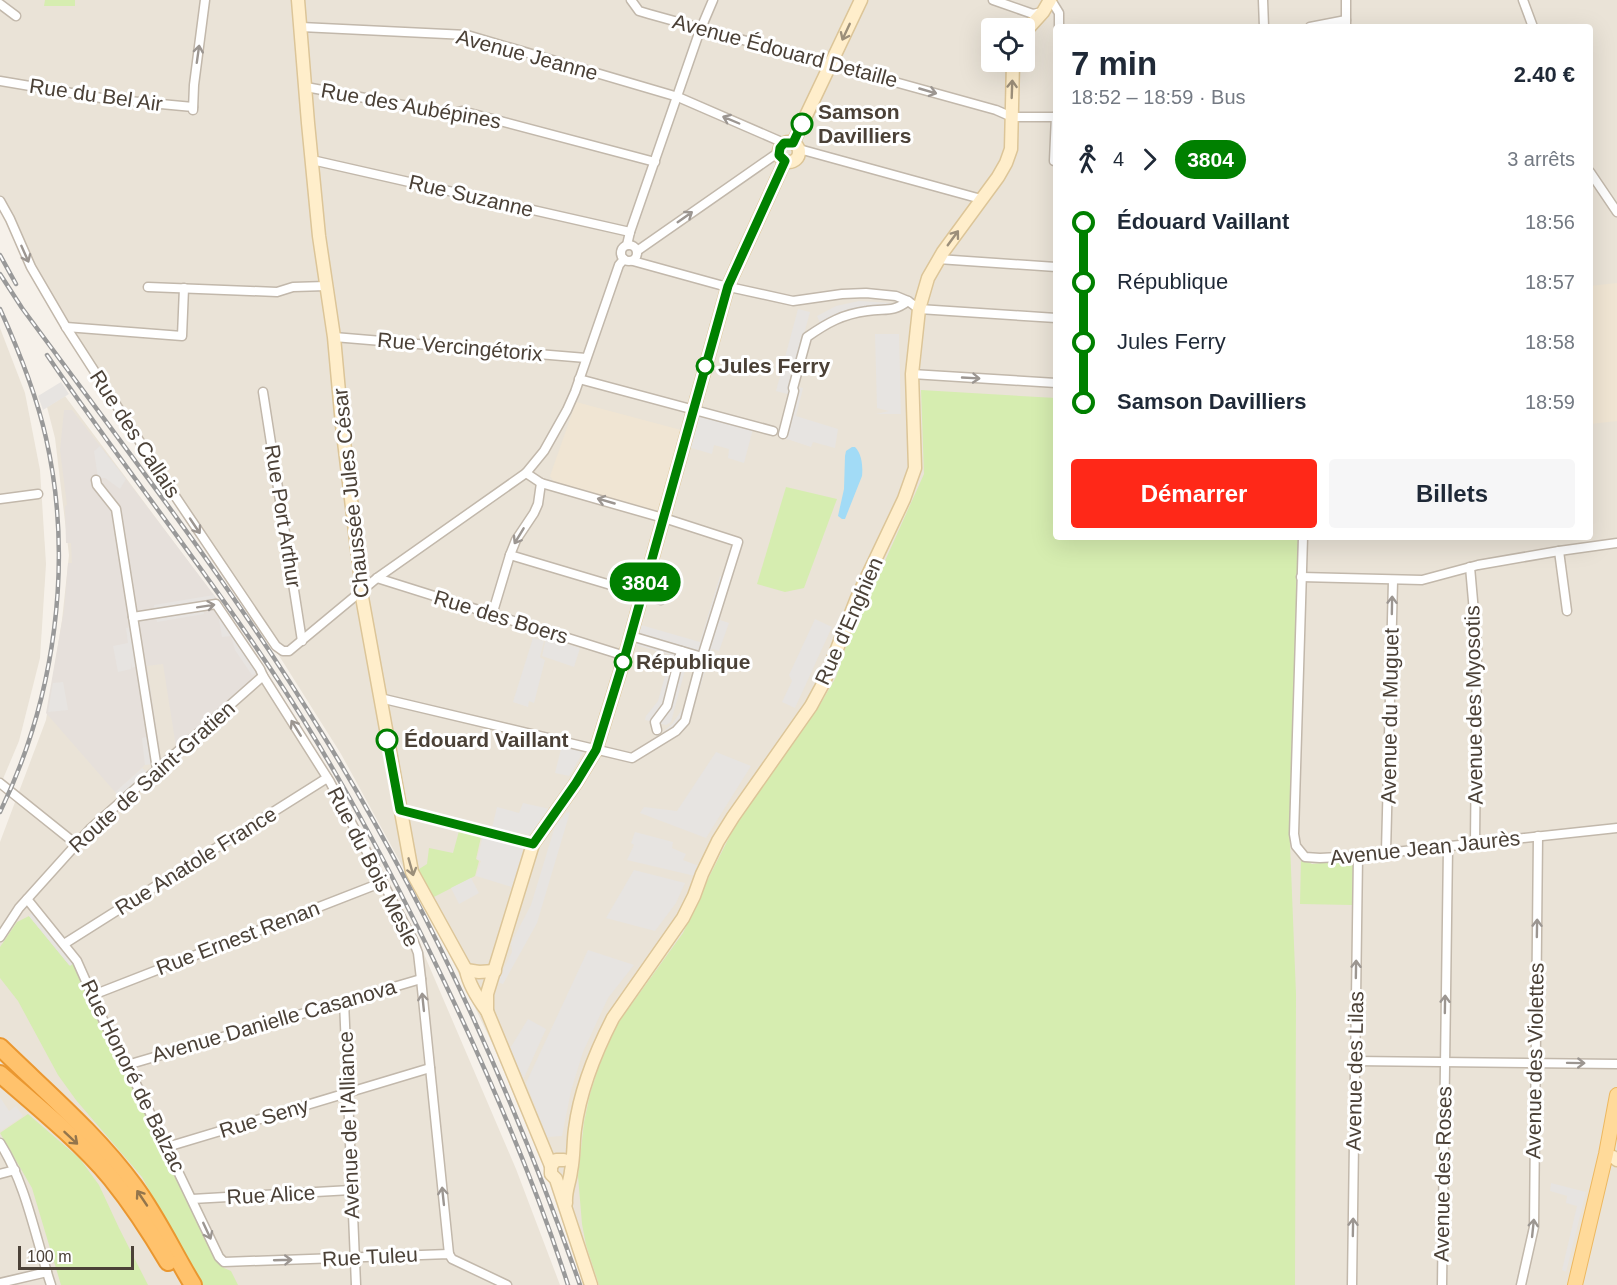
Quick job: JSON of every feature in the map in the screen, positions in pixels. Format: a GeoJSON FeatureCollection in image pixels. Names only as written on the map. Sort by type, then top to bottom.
{"type":"FeatureCollection","features":[{"type":"Feature","properties":{"kind":"highway"},"geometry":{"type":"LineString","coordinates":[[0,1047],[84,1129],[119,1167],[150,1210],[193,1285]]}},
{"type":"Feature","properties":{"kind":"highway"},"geometry":{"type":"LineString","coordinates":[[0,1074],[110,1176],[135,1209],[182,1285]]}},
{"type":"Feature","properties":{"kind":"main road"},"geometry":{"type":"LineString","coordinates":[[1575,1285],[1612,1157],[1617,1095]]}},
{"type":"Feature","properties":{"kind":"main road"},"geometry":{"type":"LineString","coordinates":[[1583,1285],[1617,1136]]}},
{"type":"Feature","properties":{"kind":"street","name":"Rue du Bel Air"},"geometry":{"type":"LineString","coordinates":[[0,81],[107,99],[193,109],[194,85],[206,0]]}},
{"type":"Feature","properties":{"kind":"street","name":"Chaussée Jules César"},"geometry":{"type":"LineString","coordinates":[[298,0],[319,236],[334,337],[345,457],[362,597],[411,872],[487,1011],[545,1154],[563,1166],[551,1174],[556,1179],[566,1213]]}},
{"type":"Feature","properties":{"kind":"street","name":"Avenue Édouard Detaille"},"geometry":{"type":"LineString","coordinates":[[631,0],[639,11],[996,110],[1012,117]]}},
{"type":"Feature","properties":{"kind":"street"},"geometry":{"type":"LineString","coordinates":[[713,0],[627,245],[621,255],[628,260],[793,302],[842,294],[866,294],[896,296],[919,309],[1053,318]]}},
{"type":"Feature","properties":{"kind":"street"},"geometry":{"type":"LineString","coordinates":[[487,1011],[487,994],[533,844],[596,750],[631,636],[728,286],[788,150],[861,0]]}},
{"type":"Feature","properties":{"kind":"street"},"geometry":{"type":"LineString","coordinates":[[993,0],[1033,14],[1043,12]]}},
{"type":"Feature","properties":{"kind":"street"},"geometry":{"type":"LineString","coordinates":[[1263,0],[1264,24]]}},
{"type":"Feature","properties":{"kind":"street"},"geometry":{"type":"LineString","coordinates":[[1346,0],[1346,24]]}},
{"type":"Feature","properties":{"kind":"street"},"geometry":{"type":"LineString","coordinates":[[1522,0],[1532,24]]}},
{"type":"Feature","properties":{"kind":"street"},"geometry":{"type":"LineString","coordinates":[[1035,21],[1052,1],[1059,13],[1059,24]]}},
{"type":"Feature","properties":{"kind":"street"},"geometry":{"type":"LineString","coordinates":[[0,4],[16,16]]}},
{"type":"Feature","properties":{"kind":"street"},"geometry":{"type":"LineString","coordinates":[[1025,11],[1030,18]]}},
{"type":"Feature","properties":{"kind":"street","name":"Avenue Jeanne"},"geometry":{"type":"LineString","coordinates":[[301,27],[467,35],[678,97],[788,150],[981,199]]}},
{"type":"Feature","properties":{"kind":"street","name":"Rue d'Enghien"},"geometry":{"type":"LineString","coordinates":[[563,1166],[573,1148],[577,1116],[588,1076],[609,1026],[683,918],[702,874],[733,817],[811,705],[824,682],[857,598],[904,500],[915,468],[912,374],[919,309],[928,278],[938,259],[1006,163],[1011,149],[1013,72]]}},
{"type":"Feature","properties":{"kind":"street","name":"Rue des Aubépines"},"geometry":{"type":"LineString","coordinates":[[306,87],[452,114],[462,111],[655,162]]}},
{"type":"Feature","properties":{"kind":"street"},"geometry":{"type":"LineString","coordinates":[[1012,117],[1053,117]]}},
{"type":"Feature","properties":{"kind":"street"},"geometry":{"type":"LineString","coordinates":[[637,251],[788,150]]}},
{"type":"Feature","properties":{"kind":"street","name":"Rue Suzanne"},"geometry":{"type":"LineString","coordinates":[[312,160],[630,232]]}},
{"type":"Feature","properties":{"kind":"street"},"geometry":{"type":"LineString","coordinates":[[1593,176],[1617,212]]}},
{"type":"Feature","properties":{"kind":"street","name":"Rue des Callais"},"geometry":{"type":"LineString","coordinates":[[0,201],[31,267],[66,327],[171,490],[276,646],[283,651],[289,651],[302,641]]}},
{"type":"Feature","properties":{"kind":"street"},"geometry":{"type":"LineString","coordinates":[[302,641],[377,578],[526,473],[544,451],[570,403],[619,265],[636,258],[637,251],[632,245],[627,245]]}},
{"type":"Feature","properties":{"kind":"street"},"geometry":{"type":"LineString","coordinates":[[938,259],[1053,267]]}},
{"type":"Feature","properties":{"kind":"street"},"geometry":{"type":"LineString","coordinates":[[148,287],[277,292],[293,287],[326,286]]}},
{"type":"Feature","properties":{"kind":"street"},"geometry":{"type":"LineString","coordinates":[[66,327],[182,336],[184,288]]}},
{"type":"Feature","properties":{"kind":"street"},"geometry":{"type":"LineString","coordinates":[[783,434],[794,391],[792,388],[807,337],[832,319],[868,310],[892,310],[908,301]]}},
{"type":"Feature","properties":{"kind":"street","name":"Rue Vercingétorix"},"geometry":{"type":"LineString","coordinates":[[334,337],[586,358]]}},
{"type":"Feature","properties":{"kind":"street"},"geometry":{"type":"LineString","coordinates":[[912,374],[1053,383]]}},
{"type":"Feature","properties":{"kind":"street"},"geometry":{"type":"LineString","coordinates":[[579,379],[773,431]]}},
{"type":"Feature","properties":{"kind":"street","name":"Rue Port Arthur"},"geometry":{"type":"LineString","coordinates":[[263,392],[302,641]]}},
{"type":"Feature","properties":{"kind":"street"},"geometry":{"type":"LineString","coordinates":[[380,698],[632,758],[675,731],[685,721],[702,657],[738,542],[541,483],[526,473]]}},
{"type":"Feature","properties":{"kind":"street"},"geometry":{"type":"LineString","coordinates":[[96,480],[97,485],[116,509],[157,769]]}},
{"type":"Feature","properties":{"kind":"street"},"geometry":{"type":"LineString","coordinates":[[492,615],[516,540],[538,504],[541,483]]}},
{"type":"Feature","properties":{"kind":"street"},"geometry":{"type":"LineString","coordinates":[[0,499],[38,494]]}},
{"type":"Feature","properties":{"kind":"street","name":"Avenue Jean Jaurès"},"geometry":{"type":"LineString","coordinates":[[1303,540],[1294,834],[1296,846],[1305,857],[1358,856],[1617,828]]}},
{"type":"Feature","properties":{"kind":"street"},"geometry":{"type":"LineString","coordinates":[[1301,577],[1422,580],[1470,567],[1617,543]]}},
{"type":"Feature","properties":{"kind":"street"},"geometry":{"type":"LineString","coordinates":[[1559,551],[1567,611]]}},
{"type":"Feature","properties":{"kind":"street"},"geometry":{"type":"LineString","coordinates":[[510,555],[661,600]]}},
{"type":"Feature","properties":{"kind":"street","name":"Avenue des Myosotis"},"geometry":{"type":"LineString","coordinates":[[1470,567],[1477,646],[1475,843]]}},
{"type":"Feature","properties":{"kind":"street","name":"Rue des Boers"},"geometry":{"type":"LineString","coordinates":[[377,578],[625,656]]}},
{"type":"Feature","properties":{"kind":"street","name":"Avenue du Muguet"},"geometry":{"type":"LineString","coordinates":[[1386,852],[1393,580]]}},
{"type":"Feature","properties":{"kind":"street","name":"Rue du Bois Mesle"},"geometry":{"type":"LineString","coordinates":[[133,617],[216,604],[258,665],[327,778],[413,940],[418,953],[421,979],[449,1254]]}},
{"type":"Feature","properties":{"kind":"street"},"geometry":{"type":"LineString","coordinates":[[631,636],[702,657]]}},
{"type":"Feature","properties":{"kind":"street"},"geometry":{"type":"LineString","coordinates":[[657,730],[655,722],[667,706],[681,651]]}},
{"type":"Feature","properties":{"kind":"street","name":"Route de Saint-Gratien"},"geometry":{"type":"LineString","coordinates":[[0,937],[19,908],[91,828],[263,676]]}},
{"type":"Feature","properties":{"kind":"street","name":"Rue Anatole France"},"geometry":{"type":"LineString","coordinates":[[64,944],[327,778]]}},
{"type":"Feature","properties":{"kind":"street"},"geometry":{"type":"LineString","coordinates":[[0,783],[76,844]]}},
{"type":"Feature","properties":{"kind":"street"},"geometry":{"type":"LineString","coordinates":[[400,810],[533,844]]}},
{"type":"Feature","properties":{"kind":"street","name":"Avenue des Violettes"},"geometry":{"type":"LineString","coordinates":[[1521,1285],[1534,1227],[1538,836]]}},
{"type":"Feature","properties":{"kind":"street","name":"Avenue des Roses"},"geometry":{"type":"LineString","coordinates":[[1442,1285],[1448,847]]}},
{"type":"Feature","properties":{"kind":"street","name":"Avenue des Lilas"},"geometry":{"type":"LineString","coordinates":[[1352,1285],[1358,856]]}},
{"type":"Feature","properties":{"kind":"street","name":"Rue Ernest Renan"},"geometry":{"type":"LineString","coordinates":[[93,995],[383,882]]}},
{"type":"Feature","properties":{"kind":"street","name":"Rue Honoré de Balzac"},"geometry":{"type":"LineString","coordinates":[[27,899],[77,961],[105,1024],[219,1257],[224,1262]]}},
{"type":"Feature","properties":{"kind":"street"},"geometry":{"type":"LineString","coordinates":[[466,970],[495,971]]}},
{"type":"Feature","properties":{"kind":"street","name":"Avenue Danielle Casanova"},"geometry":{"type":"LineString","coordinates":[[127,1065],[421,979]]}},
{"type":"Feature","properties":{"kind":"street","name":"Avenue de l'Alliance"},"geometry":{"type":"LineString","coordinates":[[344,1001],[356,1285]]}},
{"type":"Feature","properties":{"kind":"street"},"geometry":{"type":"LineString","coordinates":[[1355,1061],[1617,1064]]}},
{"type":"Feature","properties":{"kind":"street","name":"Rue Seny"},"geometry":{"type":"LineString","coordinates":[[167,1147],[430,1068]]}},
{"type":"Feature","properties":{"kind":"street"},"geometry":{"type":"LineString","coordinates":[[0,1143],[22,1188],[51,1285]]}},
{"type":"Feature","properties":{"kind":"street"},"geometry":{"type":"LineString","coordinates":[[563,1166],[566,1213],[591,1285]]}},
{"type":"Feature","properties":{"kind":"street"},"geometry":{"type":"LineString","coordinates":[[0,1174],[15,1170]]}},
{"type":"Feature","properties":{"kind":"street","name":"Rue Alice"},"geometry":{"type":"LineString","coordinates":[[192,1199],[351,1190]]}},
{"type":"Feature","properties":{"kind":"street","name":"Rue Tuleu"},"geometry":{"type":"LineString","coordinates":[[224,1262],[449,1254],[452,1259],[507,1285]]}},
{"type":"Feature","properties":{"kind":"street"},"geometry":{"type":"LineString","coordinates":[[0,1283],[46,1272]]}},
{"type":"Feature","properties":{"kind":"shaded area"},"geometry":{"type":"Polygon","coordinates":[[[0,0],[1617,0],[1617,1285],[584,1285],[541,1159],[492,1043],[438,931],[341,754],[249,608],[163,485],[51,309],[0,206],[0,0]]]}},
{"type":"Feature","properties":{"kind":"shaded area"},"geometry":{"type":"Polygon","coordinates":[[[1617,283],[1617,421],[1593,424],[1593,286],[1617,283]]]}},
{"type":"Feature","properties":{"kind":"shaded area"},"geometry":{"type":"Polygon","coordinates":[[[859,301],[892,303],[891,308],[848,310],[820,323],[817,316],[836,306],[859,301]]]}},
{"type":"Feature","properties":{"kind":"shaded area"},"geometry":{"type":"Polygon","coordinates":[[[798,309],[810,312],[791,382],[791,386],[803,388],[796,416],[838,429],[835,448],[813,442],[811,447],[781,437],[791,395],[776,391],[798,309]]]}},
{"type":"Feature","properties":{"kind":"shaded area"},"geometry":{"type":"Polygon","coordinates":[[[0,328],[25,393],[40,470],[46,564],[40,658],[19,741],[0,786],[0,328]]]}},
{"type":"Feature","properties":{"kind":"shaded area"},"geometry":{"type":"Polygon","coordinates":[[[875,334],[899,334],[901,414],[876,414],[889,411],[877,408],[875,334]]]}},
{"type":"Feature","properties":{"kind":"shaded area"},"geometry":{"type":"Polygon","coordinates":[[[61,382],[69,394],[43,410],[38,396],[61,382]]]}},
{"type":"Feature","properties":{"kind":"shaded area"},"geometry":{"type":"Polygon","coordinates":[[[65,396],[232,620],[318,755],[418,940],[516,1169],[560,1285],[0,1285],[0,842],[46,720],[62,620],[69,555],[55,438],[47,407],[65,396]]]}},
{"type":"Feature","properties":{"kind":"shaded area"},"geometry":{"type":"Polygon","coordinates":[[[576,402],[681,430],[660,508],[655,511],[554,482],[550,476],[576,402]]]}},
{"type":"Feature","properties":{"kind":"shaded area"},"geometry":{"type":"Polygon","coordinates":[[[64,410],[72,410],[126,479],[236,624],[263,669],[176,747],[163,664],[147,666],[160,751],[115,792],[46,713],[64,610],[68,563],[72,563],[71,543],[66,543],[65,506],[67,505],[60,450],[64,410]]]}},
{"type":"Feature","properties":{"kind":"shaded area"},"geometry":{"type":"Polygon","coordinates":[[[696,414],[753,429],[744,463],[728,458],[729,449],[714,445],[712,454],[688,447],[696,414]]]}},
{"type":"Feature","properties":{"kind":"shaded area"},"geometry":{"type":"Polygon","coordinates":[[[100,446],[126,479],[120,489],[105,478],[98,478],[94,451],[100,446]]]}},
{"type":"Feature","properties":{"kind":"shaded area"},"geometry":{"type":"Polygon","coordinates":[[[720,576],[729,580],[722,601],[720,620],[729,623],[719,651],[712,649],[685,728],[669,741],[663,732],[673,723],[683,708],[697,658],[689,655],[671,722],[666,725],[645,720],[658,701],[671,655],[636,645],[641,625],[700,642],[720,576]]]}},
{"type":"Feature","properties":{"kind":"shaded area"},"geometry":{"type":"Polygon","coordinates":[[[214,595],[216,604],[203,606],[204,614],[157,622],[154,605],[214,595]]]}},
{"type":"Feature","properties":{"kind":"shaded area"},"geometry":{"type":"Polygon","coordinates":[[[225,618],[258,672],[252,675],[235,650],[231,636],[222,637],[219,619],[225,618]]]}},
{"type":"Feature","properties":{"kind":"shaded area"},"geometry":{"type":"Polygon","coordinates":[[[815,619],[832,627],[795,708],[782,702],[792,681],[789,675],[815,619]]]}},
{"type":"Feature","properties":{"kind":"shaded area"},"geometry":{"type":"Polygon","coordinates":[[[131,627],[137,666],[132,668],[131,662],[131,669],[118,672],[113,646],[128,643],[126,628],[131,627]]]}},
{"type":"Feature","properties":{"kind":"shaded area"},"geometry":{"type":"Polygon","coordinates":[[[533,638],[544,641],[540,657],[545,660],[534,703],[529,701],[528,707],[513,702],[533,638]]]}},
{"type":"Feature","properties":{"kind":"shaded area"},"geometry":{"type":"Polygon","coordinates":[[[546,638],[580,648],[574,667],[542,656],[546,638]]]}},
{"type":"Feature","properties":{"kind":"shaded area"},"geometry":{"type":"Polygon","coordinates":[[[63,682],[68,710],[48,712],[53,683],[63,682]]]}},
{"type":"Feature","properties":{"kind":"shaded area"},"geometry":{"type":"Polygon","coordinates":[[[149,736],[153,764],[145,765],[142,738],[149,736]]]}},
{"type":"Feature","properties":{"kind":"shaded area"},"geometry":{"type":"Polygon","coordinates":[[[562,745],[584,751],[569,776],[555,773],[562,745]]]}},
{"type":"Feature","properties":{"kind":"shaded area"},"geometry":{"type":"Polygon","coordinates":[[[716,752],[751,766],[706,838],[640,813],[644,807],[677,811],[716,752]]]}},
{"type":"Feature","properties":{"kind":"shaded area"},"geometry":{"type":"Polygon","coordinates":[[[142,768],[150,772],[121,798],[115,792],[142,768]]]}},
{"type":"Feature","properties":{"kind":"shaded area"},"geometry":{"type":"Polygon","coordinates":[[[523,803],[550,809],[531,835],[492,828],[497,807],[519,813],[523,803]]]}},
{"type":"Feature","properties":{"kind":"shaded area"},"geometry":{"type":"Polygon","coordinates":[[[570,812],[537,923],[503,984],[497,982],[512,952],[511,943],[531,905],[555,826],[566,813],[570,812]]]}},
{"type":"Feature","properties":{"kind":"shaded area"},"geometry":{"type":"Polygon","coordinates":[[[635,832],[673,842],[672,848],[686,854],[683,860],[699,866],[695,876],[627,860],[634,845],[631,843],[635,832]]]}},
{"type":"Feature","properties":{"kind":"shaded area"},"geometry":{"type":"Polygon","coordinates":[[[483,836],[524,847],[512,887],[476,876],[481,861],[477,859],[483,836]]]}},
{"type":"Feature","properties":{"kind":"shaded area"},"geometry":{"type":"Polygon","coordinates":[[[634,870],[685,883],[676,903],[655,931],[606,918],[634,870]]]}},
{"type":"Feature","properties":{"kind":"shaded area"},"geometry":{"type":"Polygon","coordinates":[[[471,878],[479,893],[459,904],[451,888],[471,878]]]}},
{"type":"Feature","properties":{"kind":"shaded area"},"geometry":{"type":"Polygon","coordinates":[[[33,911],[75,962],[70,966],[29,916],[33,911]]]}},
{"type":"Feature","properties":{"kind":"shaded area"},"geometry":{"type":"Polygon","coordinates":[[[588,950],[634,965],[608,998],[583,1052],[571,1091],[562,1136],[547,1137],[526,1083],[588,950]]]}},
{"type":"Feature","properties":{"kind":"shaded area"},"geometry":{"type":"Polygon","coordinates":[[[528,1019],[546,1029],[523,1080],[509,1050],[528,1019]]]}},
{"type":"Feature","properties":{"kind":"shaded area"},"geometry":{"type":"Polygon","coordinates":[[[0,1097],[9,1111],[16,1106],[23,1116],[1,1131],[0,1129],[0,1097]]]}},
{"type":"Feature","properties":{"kind":"shaded area"},"geometry":{"type":"Polygon","coordinates":[[[1551,1183],[1586,1192],[1566,1272],[1562,1270],[1577,1206],[1566,1203],[1567,1196],[1550,1191],[1551,1183]]]}},
{"type":"Feature","properties":{"kind":"green space"},"geometry":{"type":"Polygon","coordinates":[[[45,0],[75,0],[75,6],[44,6],[45,0]]]}},
{"type":"Feature","properties":{"kind":"green space"},"geometry":{"type":"Polygon","coordinates":[[[921,390],[1053,398],[1053,540],[1298,540],[1290,844],[1296,994],[1295,1285],[599,1285],[586,1245],[578,1176],[584,1122],[590,1094],[606,1049],[618,1023],[683,933],[736,824],[821,703],[836,677],[853,625],[880,572],[924,474],[921,390]]]}},
{"type":"Feature","properties":{"kind":"green space"},"geometry":{"type":"Polygon","coordinates":[[[786,487],[837,499],[804,588],[785,592],[757,584],[786,487]]]}},
{"type":"Feature","properties":{"kind":"green space"},"geometry":{"type":"Polygon","coordinates":[[[459,831],[481,837],[475,876],[432,898],[416,871],[427,864],[429,848],[453,853],[459,831]]]}},
{"type":"Feature","properties":{"kind":"green space"},"geometry":{"type":"Polygon","coordinates":[[[1301,858],[1312,864],[1349,860],[1353,864],[1352,905],[1300,904],[1301,858]]]}},
{"type":"Feature","properties":{"kind":"green space"},"geometry":{"type":"Polygon","coordinates":[[[29,916],[69,965],[75,962],[219,1262],[231,1271],[238,1285],[201,1285],[142,1177],[76,1100],[58,1075],[18,1001],[0,978],[0,947],[17,922],[29,916]]]}},
{"type":"Feature","properties":{"kind":"green space"},"geometry":{"type":"Polygon","coordinates":[[[28,1114],[80,1159],[99,1185],[148,1285],[61,1285],[32,1188],[0,1133],[28,1114]]]}},
{"type":"Feature","properties":{"kind":"water"},"geometry":{"type":"Polygon","coordinates":[[[855,447],[861,457],[862,476],[845,519],[842,519],[838,516],[844,489],[845,456],[846,451],[855,447]]]}},
{"type":"Feature","properties":{"kind":"railway"},"geometry":{"type":"LineString","coordinates":[[0,255],[16,284]]}},
{"type":"Feature","properties":{"kind":"railway"},"geometry":{"type":"LineString","coordinates":[[0,274],[22,308],[215,571],[288,680],[362,800],[434,935],[466,1003],[527,1143],[580,1285]]}},
{"type":"Feature","properties":{"kind":"railway"},"geometry":{"type":"LineString","coordinates":[[0,309],[26,372],[42,421],[54,485],[58,533],[58,581],[54,629],[46,677],[19,769],[0,812]]}},
{"type":"Feature","properties":{"kind":"railway"},"geometry":{"type":"LineString","coordinates":[[47,355],[104,437],[193,557],[278,680],[365,825],[477,1052],[526,1167],[568,1285]]}},
{"type":"Feature","properties":{"kind":"bus line","name":"3804"},"geometry":{"type":"LineString","coordinates":[[387,740],[400,810],[533,844],[576,783],[591,760],[601,736],[728,286],[785,161],[779,155],[780,148],[784,143],[793,143],[802,124]]}},
{"type":"Feature","properties":{"kind":"place","name":"Samson Davilliers"},"geometry":{"type":"Point","coordinates":[802,124]}},
{"type":"Feature","properties":{"kind":"place","name":"Jules Ferry"},"geometry":{"type":"Point","coordinates":[705,366]}},
{"type":"Feature","properties":{"kind":"place","name":"République"},"geometry":{"type":"Point","coordinates":[623,662]}},
{"type":"Feature","properties":{"kind":"place","name":"Édouard Vaillant"},"geometry":{"type":"Point","coordinates":[387,740]}}]}
